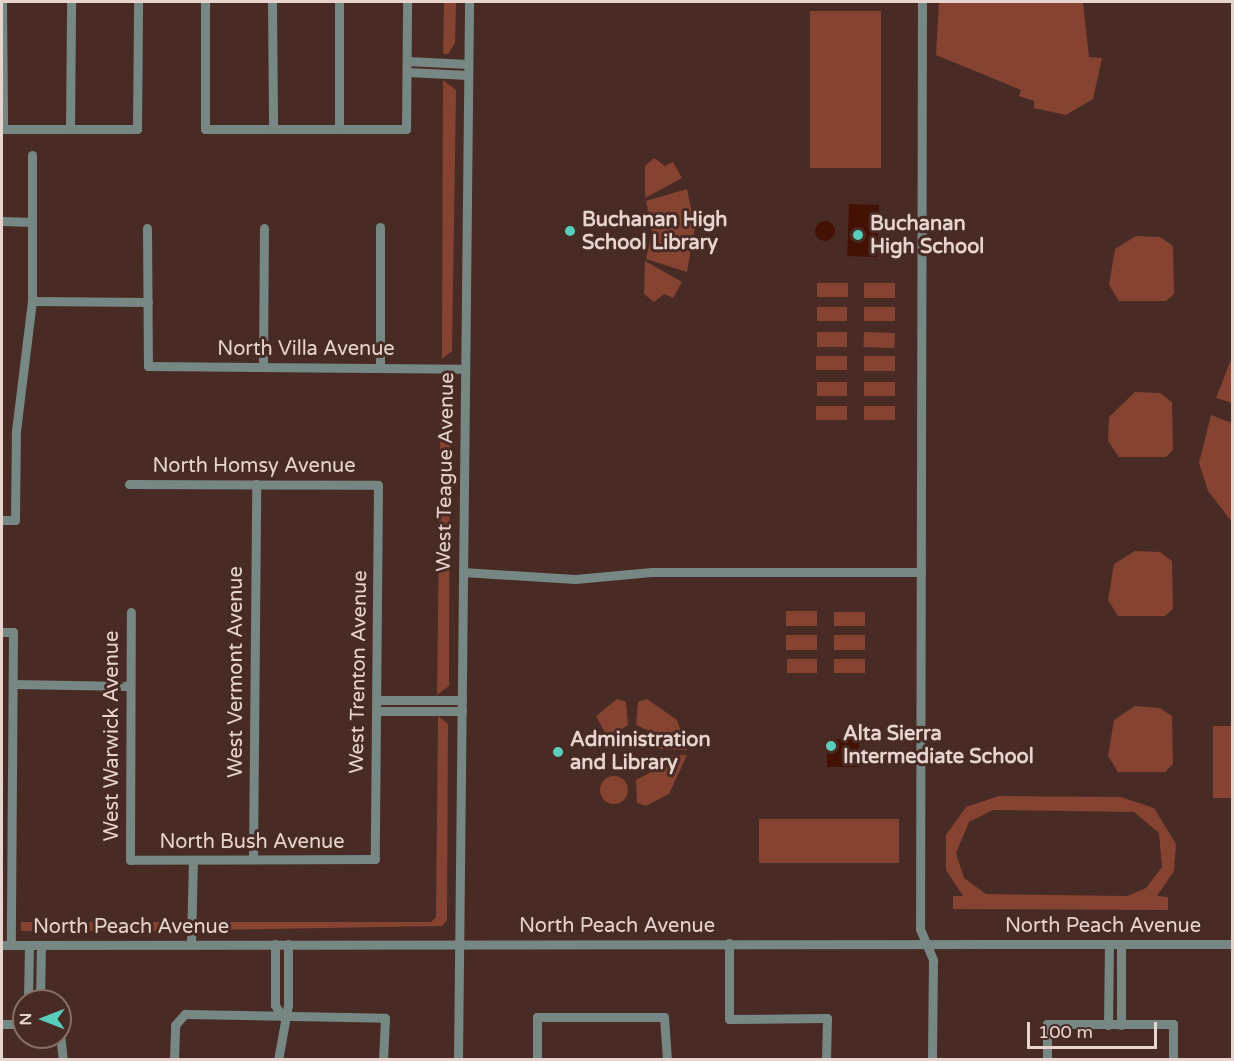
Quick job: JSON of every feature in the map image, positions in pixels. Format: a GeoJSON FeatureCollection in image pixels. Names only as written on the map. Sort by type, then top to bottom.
{"type":"FeatureCollection","features":[{"type":"Feature","properties":{"kind":"street"},"geometry":{"type":"LineString","coordinates":[[2,2],[2,129],[137,129],[138,2]]}},
{"type":"Feature","properties":{"kind":"street"},"geometry":{"type":"LineString","coordinates":[[70,129],[71,2]]}},
{"type":"Feature","properties":{"kind":"street"},"geometry":{"type":"LineString","coordinates":[[205,2],[205,129],[406,129],[407,2]]}},
{"type":"Feature","properties":{"kind":"street"},"geometry":{"type":"LineString","coordinates":[[272,2],[273,129]]}},
{"type":"Feature","properties":{"kind":"street"},"geometry":{"type":"LineString","coordinates":[[339,2],[339,129]]}},
{"type":"Feature","properties":{"kind":"street","name":"West Teague Avenue"},"geometry":{"type":"LineString","coordinates":[[458,1059],[469,2]]}},
{"type":"Feature","properties":{"kind":"street"},"geometry":{"type":"LineString","coordinates":[[922,2],[920,929],[933,960],[932,1059]]}},
{"type":"Feature","properties":{"kind":"street"},"geometry":{"type":"LineString","coordinates":[[407,61],[468,64]]}},
{"type":"Feature","properties":{"kind":"street"},"geometry":{"type":"LineString","coordinates":[[407,72],[468,75]]}},
{"type":"Feature","properties":{"kind":"street"},"geometry":{"type":"LineString","coordinates":[[2,520],[15,520],[16,431],[32,301],[32,155]]}},
{"type":"Feature","properties":{"kind":"street"},"geometry":{"type":"LineString","coordinates":[[2,221],[32,222]]}},
{"type":"Feature","properties":{"kind":"street"},"geometry":{"type":"LineString","coordinates":[[380,227],[380,367]]}},
{"type":"Feature","properties":{"kind":"street"},"geometry":{"type":"LineString","coordinates":[[32,301],[148,302],[147,228]]}},
{"type":"Feature","properties":{"kind":"street"},"geometry":{"type":"LineString","coordinates":[[263,366],[264,228]]}},
{"type":"Feature","properties":{"kind":"street","name":"North Villa Avenue"},"geometry":{"type":"LineString","coordinates":[[148,302],[148,366],[465,369]]}},
{"type":"Feature","properties":{"kind":"street","name":"North Homsy Avenue"},"geometry":{"type":"LineString","coordinates":[[129,484],[378,485]]}},
{"type":"Feature","properties":{"kind":"street","name":"West Vermont Avenue"},"geometry":{"type":"LineString","coordinates":[[253,859],[256,484]]}},
{"type":"Feature","properties":{"kind":"street","name":"West Trenton Avenue"},"geometry":{"type":"LineString","coordinates":[[375,859],[378,485]]}},
{"type":"Feature","properties":{"kind":"street"},"geometry":{"type":"LineString","coordinates":[[463,572],[575,579],[652,572],[921,572]]}},
{"type":"Feature","properties":{"kind":"street","name":"West Warwick Avenue"},"geometry":{"type":"LineString","coordinates":[[130,860],[131,612]]}},
{"type":"Feature","properties":{"kind":"street"},"geometry":{"type":"LineString","coordinates":[[2,632],[13,632],[6,945]]}},
{"type":"Feature","properties":{"kind":"street"},"geometry":{"type":"LineString","coordinates":[[13,684],[130,686]]}},
{"type":"Feature","properties":{"kind":"street"},"geometry":{"type":"LineString","coordinates":[[377,700],[462,700]]}},
{"type":"Feature","properties":{"kind":"street"},"geometry":{"type":"LineString","coordinates":[[377,711],[462,711]]}},
{"type":"Feature","properties":{"kind":"street"},"geometry":{"type":"LineString","coordinates":[[2,748],[12,748]]}},
{"type":"Feature","properties":{"kind":"street","name":"North Bush Avenue"},"geometry":{"type":"LineString","coordinates":[[130,860],[375,859]]}},
{"type":"Feature","properties":{"kind":"street"},"geometry":{"type":"LineString","coordinates":[[191,945],[193,860]]}},
{"type":"Feature","properties":{"kind":"street"},"geometry":{"type":"LineString","coordinates":[[275,944],[275,1005],[282,1016]]}},
{"type":"Feature","properties":{"kind":"street"},"geometry":{"type":"LineString","coordinates":[[278,1059],[282,1016],[288,1005],[288,944]]}},
{"type":"Feature","properties":{"kind":"street"},"geometry":{"type":"LineString","coordinates":[[729,944],[729,1019],[827,1018],[826,1059]]}},
{"type":"Feature","properties":{"kind":"street"},"geometry":{"type":"LineString","coordinates":[[1108,1024],[1109,944]]}},
{"type":"Feature","properties":{"kind":"street"},"geometry":{"type":"LineString","coordinates":[[1121,944],[1121,1025]]}},
{"type":"Feature","properties":{"kind":"street","name":"North Peach Avenue"},"geometry":{"type":"LineString","coordinates":[[6,945],[1233,944]]}},
{"type":"Feature","properties":{"kind":"street"},"geometry":{"type":"LineString","coordinates":[[28,989],[29,945]]}},
{"type":"Feature","properties":{"kind":"street"},"geometry":{"type":"LineString","coordinates":[[40,989],[41,945]]}},
{"type":"Feature","properties":{"kind":"street"},"geometry":{"type":"LineString","coordinates":[[174,1059],[175,1025],[185,1014],[385,1018],[383,1059]]}},
{"type":"Feature","properties":{"kind":"street"},"geometry":{"type":"LineString","coordinates":[[537,1059],[537,1017],[664,1017],[667,1059]]}},
{"type":"Feature","properties":{"kind":"street"},"geometry":{"type":"LineString","coordinates":[[1047,1059],[1047,1024],[1173,1024],[1173,1059]]}},
{"type":"Feature","properties":{"kind":"shaded area"},"geometry":{"type":"Polygon","coordinates":[[[444,2],[456,2],[455,43],[448,54],[443,54],[444,2]]]}},
{"type":"Feature","properties":{"kind":"shaded area"},"geometry":{"type":"Polygon","coordinates":[[[939,2],[1083,2],[1089,57],[1102,58],[1093,99],[1066,115],[1034,108],[1034,101],[1019,96],[1021,90],[936,55],[939,2]]]}},
{"type":"Feature","properties":{"kind":"shaded area"},"geometry":{"type":"Polygon","coordinates":[[[810,11],[881,11],[881,168],[810,168],[810,11]]]}},
{"type":"Feature","properties":{"kind":"shaded area"},"geometry":{"type":"Polygon","coordinates":[[[443,80],[456,90],[452,351],[442,359],[443,80]]]}},
{"type":"Feature","properties":{"kind":"shaded area"},"geometry":{"type":"Polygon","coordinates":[[[654,158],[665,166],[673,162],[682,178],[645,198],[645,166],[654,158]]]}},
{"type":"Feature","properties":{"kind":"shaded area"},"geometry":{"type":"Polygon","coordinates":[[[687,189],[695,227],[687,272],[646,259],[652,232],[646,201],[687,189]]]}},
{"type":"Feature","properties":{"kind":"shaded area"},"geometry":{"type":"Polygon","coordinates":[[[849,204],[879,205],[877,257],[847,256],[849,204]]]}},
{"type":"Feature","properties":{"kind":"shaded area"},"geometry":{"type":"Polygon","coordinates":[[[825,221],[832,224],[835,231],[832,238],[825,241],[818,238],[815,231],[818,224],[825,221]]]}},
{"type":"Feature","properties":{"kind":"shaded area"},"geometry":{"type":"Polygon","coordinates":[[[1136,236],[1160,237],[1173,246],[1174,294],[1166,301],[1119,301],[1109,285],[1115,249],[1136,236]]]}},
{"type":"Feature","properties":{"kind":"shaded area"},"geometry":{"type":"Polygon","coordinates":[[[645,261],[682,282],[673,298],[664,294],[654,302],[644,294],[645,261]]]}},
{"type":"Feature","properties":{"kind":"shaded area"},"geometry":{"type":"Polygon","coordinates":[[[817,283],[848,283],[848,297],[817,297],[817,283]]]}},
{"type":"Feature","properties":{"kind":"shaded area"},"geometry":{"type":"Polygon","coordinates":[[[864,283],[895,283],[895,298],[864,298],[864,283]]]}},
{"type":"Feature","properties":{"kind":"shaded area"},"geometry":{"type":"Polygon","coordinates":[[[817,307],[847,307],[847,321],[817,321],[817,307]]]}},
{"type":"Feature","properties":{"kind":"shaded area"},"geometry":{"type":"Polygon","coordinates":[[[864,307],[895,307],[895,321],[864,321],[864,307]]]}},
{"type":"Feature","properties":{"kind":"shaded area"},"geometry":{"type":"Polygon","coordinates":[[[817,332],[847,332],[847,347],[817,347],[817,332]]]}},
{"type":"Feature","properties":{"kind":"shaded area"},"geometry":{"type":"Polygon","coordinates":[[[864,332],[895,333],[894,348],[863,347],[864,332]]]}},
{"type":"Feature","properties":{"kind":"shaded area"},"geometry":{"type":"Polygon","coordinates":[[[816,356],[847,356],[847,370],[816,370],[816,356]]]}},
{"type":"Feature","properties":{"kind":"shaded area"},"geometry":{"type":"Polygon","coordinates":[[[864,356],[895,356],[895,371],[864,371],[864,356]]]}},
{"type":"Feature","properties":{"kind":"shaded area"},"geometry":{"type":"Polygon","coordinates":[[[1232,357],[1232,403],[1216,398],[1232,357]]]}},
{"type":"Feature","properties":{"kind":"shaded area"},"geometry":{"type":"Polygon","coordinates":[[[441,377],[450,385],[449,686],[437,695],[441,377]]]}},
{"type":"Feature","properties":{"kind":"shaded area"},"geometry":{"type":"Polygon","coordinates":[[[817,382],[847,382],[847,396],[817,396],[817,382]]]}},
{"type":"Feature","properties":{"kind":"shaded area"},"geometry":{"type":"Polygon","coordinates":[[[864,382],[895,382],[895,396],[864,396],[864,382]]]}},
{"type":"Feature","properties":{"kind":"shaded area"},"geometry":{"type":"Polygon","coordinates":[[[1135,392],[1160,393],[1172,402],[1173,450],[1166,457],[1119,457],[1108,441],[1109,417],[1135,392]]]}},
{"type":"Feature","properties":{"kind":"shaded area"},"geometry":{"type":"Polygon","coordinates":[[[816,406],[847,406],[847,420],[816,420],[816,406]]]}},
{"type":"Feature","properties":{"kind":"shaded area"},"geometry":{"type":"Polygon","coordinates":[[[864,406],[895,406],[895,420],[864,420],[864,406]]]}},
{"type":"Feature","properties":{"kind":"shaded area"},"geometry":{"type":"Polygon","coordinates":[[[1211,415],[1232,423],[1232,522],[1208,491],[1199,463],[1211,415]]]}},
{"type":"Feature","properties":{"kind":"shaded area"},"geometry":{"type":"Polygon","coordinates":[[[1135,551],[1160,552],[1172,561],[1173,609],[1165,616],[1118,616],[1108,600],[1114,564],[1135,551]]]}},
{"type":"Feature","properties":{"kind":"shaded area"},"geometry":{"type":"Polygon","coordinates":[[[786,611],[817,611],[817,626],[786,626],[786,611]]]}},
{"type":"Feature","properties":{"kind":"shaded area"},"geometry":{"type":"Polygon","coordinates":[[[834,612],[865,612],[865,626],[834,626],[834,612]]]}},
{"type":"Feature","properties":{"kind":"shaded area"},"geometry":{"type":"Polygon","coordinates":[[[786,635],[817,635],[817,650],[786,650],[786,635]]]}},
{"type":"Feature","properties":{"kind":"shaded area"},"geometry":{"type":"Polygon","coordinates":[[[834,635],[865,635],[865,650],[834,650],[834,635]]]}},
{"type":"Feature","properties":{"kind":"shaded area"},"geometry":{"type":"Polygon","coordinates":[[[787,659],[817,659],[817,673],[787,673],[787,659]]]}},
{"type":"Feature","properties":{"kind":"shaded area"},"geometry":{"type":"Polygon","coordinates":[[[834,659],[865,659],[865,673],[834,673],[834,659]]]}},
{"type":"Feature","properties":{"kind":"shaded area"},"geometry":{"type":"Polygon","coordinates":[[[617,699],[626,702],[628,725],[608,738],[596,716],[617,699]]]}},
{"type":"Feature","properties":{"kind":"shaded area"},"geometry":{"type":"Polygon","coordinates":[[[647,699],[677,720],[687,750],[659,749],[649,731],[636,725],[638,702],[647,699]]]}},
{"type":"Feature","properties":{"kind":"shaded area"},"geometry":{"type":"Polygon","coordinates":[[[1135,706],[1160,708],[1172,716],[1173,764],[1165,772],[1118,772],[1108,756],[1114,720],[1135,706]]]}},
{"type":"Feature","properties":{"kind":"shaded area"},"geometry":{"type":"Polygon","coordinates":[[[438,716],[448,724],[447,920],[442,926],[210,930],[203,922],[431,922],[436,917],[438,716]]]}},
{"type":"Feature","properties":{"kind":"shaded area"},"geometry":{"type":"Polygon","coordinates":[[[1213,726],[1232,726],[1232,798],[1213,798],[1213,726]]]}},
{"type":"Feature","properties":{"kind":"shaded area"},"geometry":{"type":"Polygon","coordinates":[[[827,739],[859,739],[859,767],[827,767],[827,739]]]}},
{"type":"Feature","properties":{"kind":"shaded area"},"geometry":{"type":"Polygon","coordinates":[[[687,755],[669,794],[646,806],[637,803],[636,780],[653,771],[659,756],[687,755]]]}},
{"type":"Feature","properties":{"kind":"shaded area"},"geometry":{"type":"Polygon","coordinates":[[[614,776],[624,780],[628,790],[624,800],[614,804],[604,800],[600,790],[604,780],[614,776]]]}},
{"type":"Feature","properties":{"kind":"shaded area"},"geometry":{"type":"Polygon","coordinates":[[[999,796],[1121,797],[1154,808],[1176,844],[1174,871],[1157,896],[1168,897],[1168,910],[953,909],[953,896],[963,896],[946,870],[946,835],[966,807],[999,796]],[[993,810],[969,822],[956,853],[964,878],[986,894],[1127,896],[1146,888],[1162,867],[1159,833],[1134,812],[993,810]]]}},
{"type":"Feature","properties":{"kind":"shaded area"},"geometry":{"type":"Polygon","coordinates":[[[759,819],[899,819],[899,863],[759,863],[759,819]]]}},
{"type":"Feature","properties":{"kind":"shaded area"},"geometry":{"type":"Polygon","coordinates":[[[21,922],[181,922],[181,931],[21,931],[21,922]]]}},
{"type":"Feature","properties":{"kind":"place","name":"Buchanan High School Library"},"geometry":{"type":"Point","coordinates":[570,231]}},
{"type":"Feature","properties":{"kind":"place","name":"Buchanan High School"},"geometry":{"type":"Point","coordinates":[858,235]}},
{"type":"Feature","properties":{"kind":"place","name":"Alta Sierra Intermediate School"},"geometry":{"type":"Point","coordinates":[831,746]}},
{"type":"Feature","properties":{"kind":"place","name":"Administration and Library"},"geometry":{"type":"Point","coordinates":[558,752]}}]}
